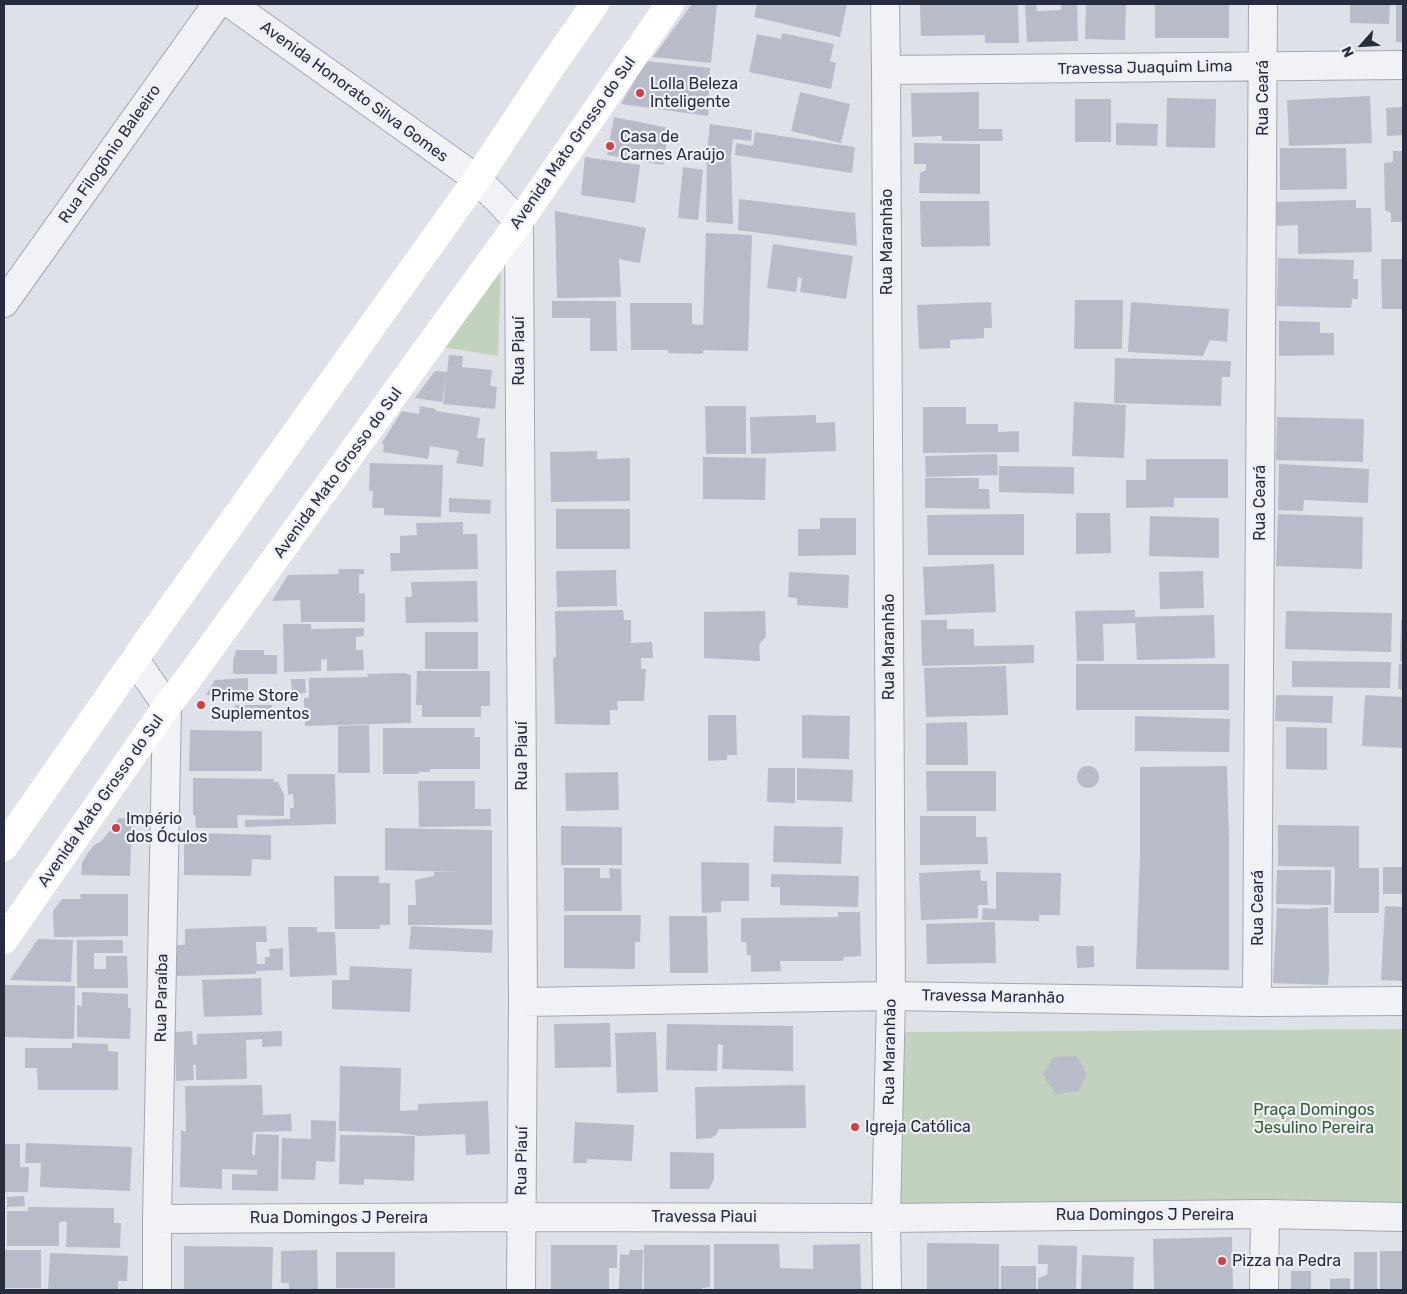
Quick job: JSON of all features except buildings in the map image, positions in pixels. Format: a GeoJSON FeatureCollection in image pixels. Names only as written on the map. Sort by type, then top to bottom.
{"type":"FeatureCollection","features":[{"type":"Feature","properties":{"kind":"main road"},"geometry":{"type":"LineString","coordinates":[[4,847],[477,179],[549,70],[596,4]]}},
{"type":"Feature","properties":{"kind":"main road","name":"Avenida Mato Grosso do Sul"},"geometry":{"type":"LineString","coordinates":[[4,940],[167,706],[519,222],[670,4]]}},
{"type":"Feature","properties":{"kind":"street","name":"Rua Filogônio Baleeiro"},"geometry":{"type":"LineString","coordinates":[[4,304],[217,4]]}},
{"type":"Feature","properties":{"kind":"street","name":"Avenida Honorato Silva Gomes"},"geometry":{"type":"LineString","coordinates":[[231,4],[477,179],[519,222]]}},
{"type":"Feature","properties":{"kind":"street","name":"Rua Maranhão"},"geometry":{"type":"LineString","coordinates":[[885,4],[891,996],[886,1218],[887,1290]]}},
{"type":"Feature","properties":{"kind":"street","name":"Rua Ceará"},"geometry":{"type":"LineString","coordinates":[[1257,1002],[1263,4]]}},
{"type":"Feature","properties":{"kind":"street","name":"Travessa Juaquim Lima"},"geometry":{"type":"LineString","coordinates":[[886,70],[1403,65]]}},
{"type":"Feature","properties":{"kind":"street","name":"Rua Piauí"},"geometry":{"type":"LineString","coordinates":[[519,222],[523,1002],[522,1290]]}},
{"type":"Feature","properties":{"kind":"street"},"geometry":{"type":"LineString","coordinates":[[135,660],[167,706]]}},
{"type":"Feature","properties":{"kind":"street","name":"Rua Paraíba"},"geometry":{"type":"LineString","coordinates":[[157,1290],[167,706]]}},
{"type":"Feature","properties":{"kind":"street","name":"Travessa Maranhão"},"geometry":{"type":"LineString","coordinates":[[523,1002],[891,996],[1257,1002],[1403,1001]]}},
{"type":"Feature","properties":{"kind":"street"},"geometry":{"type":"LineString","coordinates":[[1264,1290],[1265,1214]]}},
{"type":"Feature","properties":{"kind":"street","name":"Rua Domingos J Pereira"},"geometry":{"type":"LineString","coordinates":[[886,1218],[1265,1214],[1403,1217]]}},
{"type":"Feature","properties":{"kind":"street","name":"Rua Domingos J Pereira"},"geometry":{"type":"LineString","coordinates":[[157,1219],[521,1217]]}},
{"type":"Feature","properties":{"kind":"street","name":"Travessa Piaui"},"geometry":{"type":"LineString","coordinates":[[521,1217],[886,1218]]}},
{"type":"Feature","properties":{"kind":"green space"},"geometry":{"type":"Polygon","coordinates":[[[501,266],[498,356],[443,347],[501,266]]]}},
{"type":"Feature","properties":{"kind":"green space","name":"Praça Domingos Jesulino Pereira"},"geometry":{"type":"Polygon","coordinates":[[[1403,1029],[1403,1209],[900,1208],[896,1032],[1403,1029]]]}},
{"type":"Feature","properties":{"kind":"place","name":"Lolla Beleza Inteligente"},"geometry":{"type":"Point","coordinates":[640,93]}},
{"type":"Feature","properties":{"kind":"place","name":"Casa de Carnes Araújo"},"geometry":{"type":"Point","coordinates":[610,146]}},
{"type":"Feature","properties":{"kind":"place","name":"Prime Store Suplementos"},"geometry":{"type":"Point","coordinates":[201,705]}},
{"type":"Feature","properties":{"kind":"place","name":"Império dos Óculos"},"geometry":{"type":"Point","coordinates":[116,828]}},
{"type":"Feature","properties":{"kind":"place","name":"Igreja Católica"},"geometry":{"type":"Point","coordinates":[855,1127]}},
{"type":"Feature","properties":{"kind":"place","name":"Pizza na Pedra"},"geometry":{"type":"Point","coordinates":[1222,1261]}}]}
